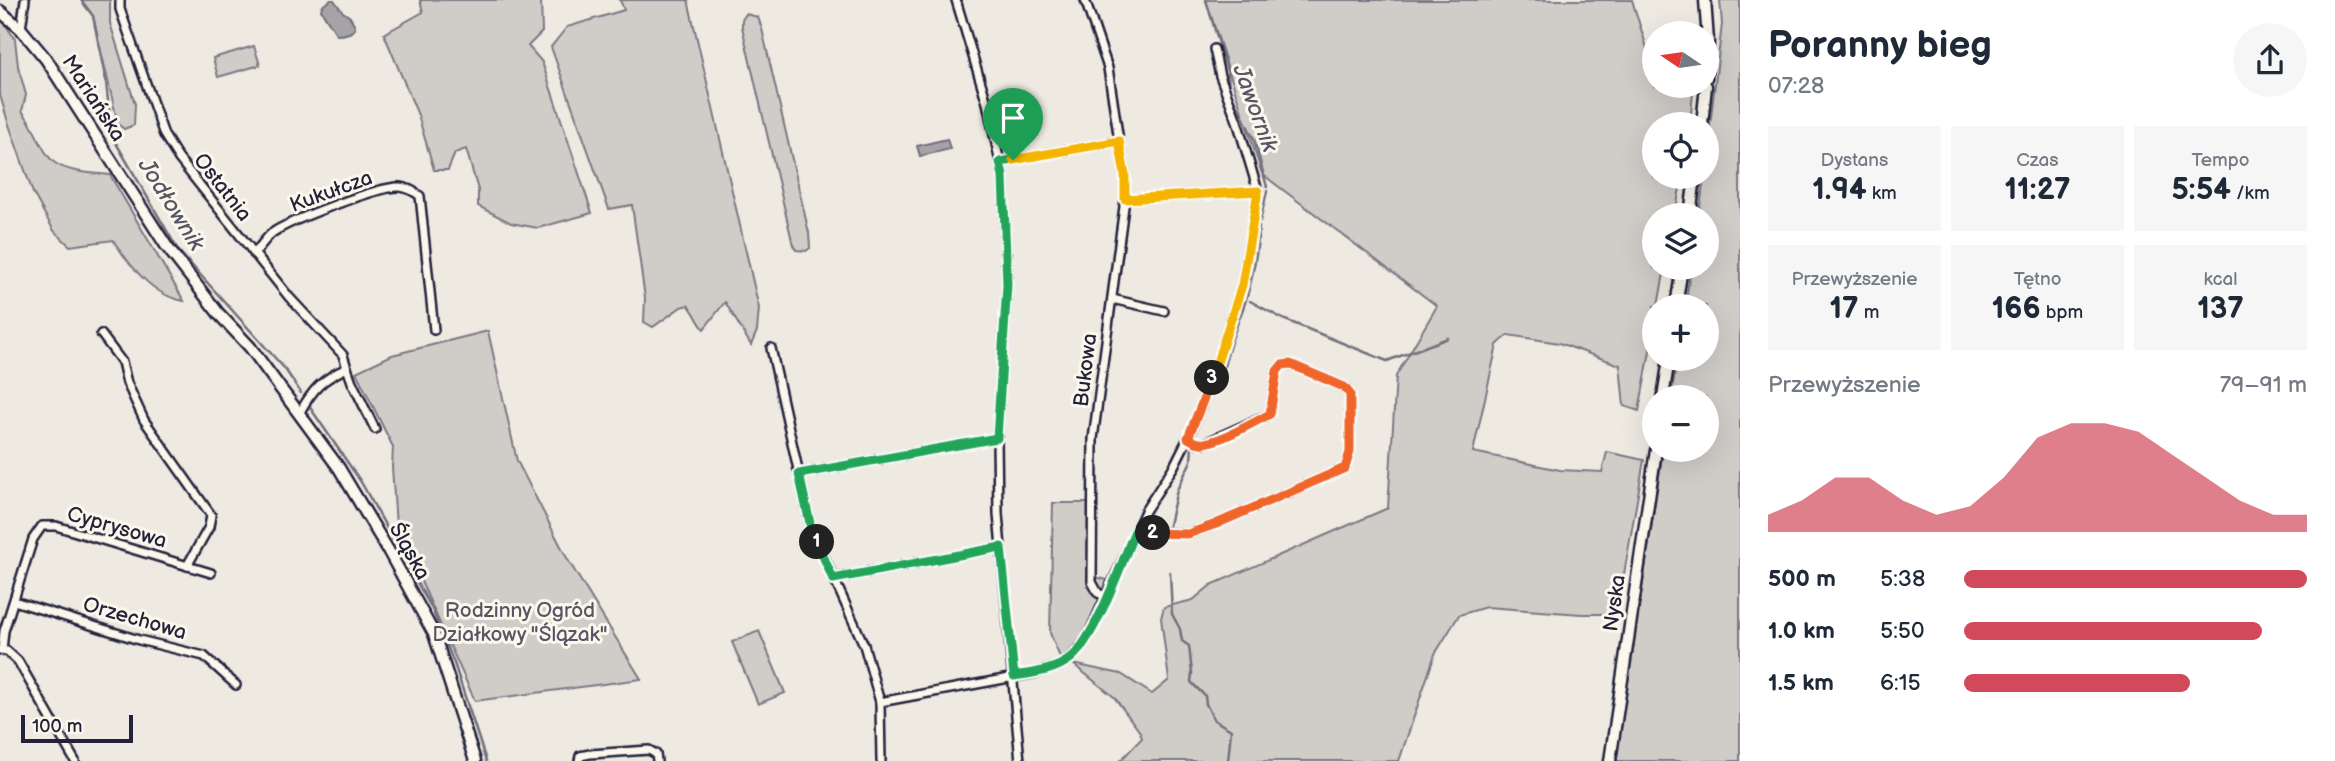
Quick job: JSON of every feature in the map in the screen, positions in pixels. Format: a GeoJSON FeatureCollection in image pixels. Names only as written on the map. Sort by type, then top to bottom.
{"type":"FeatureCollection","features":[{"type":"Feature","properties":{"kind":"street"},"geometry":{"type":"LineString","coordinates":[[21,29],[24,0]]}},
{"type":"Feature","properties":{"kind":"street","name":"Ostatnia"},"geometry":{"type":"LineString","coordinates":[[120,0],[120,9],[164,135],[179,159],[254,254],[289,297],[343,355],[352,382],[375,429]]}},
{"type":"Feature","properties":{"kind":"street"},"geometry":{"type":"LineString","coordinates":[[956,0],[978,69],[1003,176],[1007,285],[997,438],[998,513],[1020,761]]}},
{"type":"Feature","properties":{"kind":"street","name":"Bukowa"},"geometry":{"type":"LineString","coordinates":[[1085,0],[1108,68],[1125,175],[1125,199],[1093,439],[1092,582],[1098,593],[1107,597]]}},
{"type":"Feature","properties":{"kind":"street"},"geometry":{"type":"LineString","coordinates":[[1705,0],[1707,21]]}},
{"type":"Feature","properties":{"kind":"street","name":"Mariańska"},"geometry":{"type":"LineString","coordinates":[[0,11],[21,29],[46,59],[167,247],[300,412]]}},
{"type":"Feature","properties":{"kind":"street"},"geometry":{"type":"LineString","coordinates":[[880,702],[1036,673],[1070,659],[1087,638],[1135,531],[1188,438],[1214,371],[1242,285],[1258,191],[1220,76],[1214,49]]}},
{"type":"Feature","properties":{"kind":"street"},"geometry":{"type":"LineString","coordinates":[[1000,162],[1119,141]]}},
{"type":"Feature","properties":{"kind":"street","name":"Kukułcza"},"geometry":{"type":"LineString","coordinates":[[254,254],[271,234],[292,222],[363,196],[398,187],[415,191],[420,196],[434,330]]}},
{"type":"Feature","properties":{"kind":"street"},"geometry":{"type":"LineString","coordinates":[[1125,199],[1258,191]]}},
{"type":"Feature","properties":{"kind":"street"},"geometry":{"type":"LineString","coordinates":[[1112,299],[1164,311]]}},
{"type":"Feature","properties":{"kind":"street","name":"Cyprysowa"},"geometry":{"type":"LineString","coordinates":[[101,334],[122,362],[127,383],[144,420],[211,515],[209,527],[187,566]]}},
{"type":"Feature","properties":{"kind":"street"},"geometry":{"type":"LineString","coordinates":[[771,348],[811,528],[864,645],[880,702],[881,761]]}},
{"type":"Feature","properties":{"kind":"street"},"geometry":{"type":"LineString","coordinates":[[1135,531],[1188,534],[1345,468],[1350,452],[1350,394],[1344,387],[1290,364],[1282,365],[1277,371],[1270,414],[1205,443],[1188,438]]}},
{"type":"Feature","properties":{"kind":"street"},"geometry":{"type":"LineString","coordinates":[[300,412],[312,391],[335,373],[347,368]]}},
{"type":"Feature","properties":{"kind":"street","name":"Śląska"},"geometry":{"type":"LineString","coordinates":[[300,412],[339,468],[434,634],[475,761]]}},
{"type":"Feature","properties":{"kind":"street"},"geometry":{"type":"LineString","coordinates":[[799,474],[997,438]]}},
{"type":"Feature","properties":{"kind":"street","name":"Nyska"},"geometry":{"type":"LineString","coordinates":[[1610,761],[1654,462]]}},
{"type":"Feature","properties":{"kind":"street","name":"Cyprysowa"},"geometry":{"type":"LineString","coordinates":[[1,650],[4,631],[33,539],[42,526],[56,526],[211,573]]}},
{"type":"Feature","properties":{"kind":"street"},"geometry":{"type":"LineString","coordinates":[[833,579],[1001,547]]}},
{"type":"Feature","properties":{"kind":"street","name":"Orzechowa"},"geometry":{"type":"LineString","coordinates":[[15,601],[139,640],[204,656],[236,685]]}},
{"type":"Feature","properties":{"kind":"street"},"geometry":{"type":"LineString","coordinates":[[1,650],[18,661],[75,761]]}},
{"type":"Feature","properties":{"kind":"street"},"geometry":{"type":"LineString","coordinates":[[580,759],[649,750],[656,754],[657,761]]}},
{"type":"Feature","properties":{"kind":"green space"},"geometry":{"type":"Polygon","coordinates":[[[81,0],[110,0],[110,23],[135,104],[134,125],[124,129],[118,124],[93,16],[81,0]]]}},
{"type":"Feature","properties":{"kind":"green space"},"geometry":{"type":"Polygon","coordinates":[[[420,0],[541,0],[542,32],[528,46],[542,62],[592,213],[538,228],[511,223],[478,206],[478,190],[466,149],[455,153],[448,170],[434,170],[418,115],[384,34],[423,12],[420,0]]]}},
{"type":"Feature","properties":{"kind":"green space"},"geometry":{"type":"Polygon","coordinates":[[[620,0],[688,0],[759,308],[757,331],[751,345],[725,302],[704,329],[688,305],[653,327],[644,322],[645,298],[632,205],[609,209],[551,47],[567,27],[624,10],[620,0]]]}},
{"type":"Feature","properties":{"kind":"green space"},"geometry":{"type":"Polygon","coordinates":[[[1206,0],[1632,0],[1642,32],[1642,98],[1692,98],[1691,112],[1642,112],[1642,189],[1680,189],[1677,203],[1642,203],[1642,280],[1663,280],[1660,294],[1642,294],[1642,371],[1646,371],[1639,411],[1624,406],[1620,365],[1559,343],[1508,335],[1497,345],[1473,452],[1560,470],[1602,472],[1607,452],[1642,460],[1617,614],[1486,607],[1459,615],[1435,654],[1399,761],[1120,761],[1142,738],[1140,732],[1114,697],[1073,664],[1121,674],[1152,694],[1169,680],[1161,618],[1164,607],[1193,600],[1211,585],[1388,508],[1396,376],[1437,306],[1262,174],[1206,0]]]}},
{"type":"Feature","properties":{"kind":"green space"},"geometry":{"type":"Polygon","coordinates":[[[1720,0],[1740,0],[1740,761],[1616,761],[1661,462],[1719,462],[1719,385],[1673,385],[1675,371],[1719,371],[1719,294],[1687,294],[1689,280],[1719,280],[1719,203],[1701,203],[1702,189],[1719,189],[1719,112],[1712,112],[1713,98],[1719,98],[1722,24],[1720,0]]]}},
{"type":"Feature","properties":{"kind":"green space"},"geometry":{"type":"Polygon","coordinates":[[[746,14],[758,17],[762,29],[809,233],[810,248],[806,251],[796,250],[793,245],[742,27],[746,14]]]}},
{"type":"Feature","properties":{"kind":"green space"},"geometry":{"type":"Polygon","coordinates":[[[0,17],[15,39],[18,66],[26,95],[22,111],[46,152],[55,163],[67,169],[110,175],[184,301],[152,286],[127,260],[113,240],[70,246],[54,231],[33,193],[0,95],[0,17]]]}},
{"type":"Feature","properties":{"kind":"green space"},"geometry":{"type":"Polygon","coordinates":[[[254,46],[260,65],[218,77],[213,58],[254,46]]]}},
{"type":"Feature","properties":{"kind":"green space","name":"Rodzinny Ogród Działkowy \"Ślązak\""},"geometry":{"type":"Polygon","coordinates":[[[488,331],[517,461],[568,560],[641,679],[475,701],[396,526],[393,447],[356,372],[392,355],[488,331]]]}},
{"type":"Feature","properties":{"kind":"green space"},"geometry":{"type":"Polygon","coordinates":[[[1053,503],[1097,503],[1096,577],[1107,580],[1083,638],[1061,660],[1050,633],[1053,503]]]}},
{"type":"Feature","properties":{"kind":"green space"},"geometry":{"type":"Polygon","coordinates":[[[759,631],[785,693],[758,704],[732,642],[759,631]]]}},
{"type":"Feature","properties":{"kind":"shaded area"},"geometry":{"type":"Polygon","coordinates":[[[331,0],[350,17],[355,26],[353,31],[337,35],[321,10],[322,6],[331,0]]]}},
{"type":"Feature","properties":{"kind":"shaded area"},"geometry":{"type":"Polygon","coordinates":[[[947,139],[950,149],[920,156],[917,146],[947,139]]]}},
{"type":"Feature","properties":{"kind":"waterway","name":"Jodłownik"},"geometry":{"type":"LineString","coordinates":[[81,0],[93,16],[106,82],[112,136],[178,250],[285,369],[301,393]]}},
{"type":"Feature","properties":{"kind":"waterway","name":"Jawornik"},"geometry":{"type":"LineString","coordinates":[[1206,0],[1228,74],[1229,90],[1254,139],[1267,187]]}},
{"type":"Feature","properties":{"kind":"waterway","name":"Jawornik"},"geometry":{"type":"LineString","coordinates":[[1260,221],[1267,191]]}},
{"type":"Feature","properties":{"kind":"waterway","name":"Jawornik"},"geometry":{"type":"LineString","coordinates":[[1196,433],[1211,388],[1224,367],[1248,295],[1259,226]]}},
{"type":"Feature","properties":{"kind":"waterway"},"geometry":{"type":"LineString","coordinates":[[1250,301],[1283,319],[1387,361],[1448,338]]}},
{"type":"Feature","properties":{"kind":"waterway","name":"Jodłownik"},"geometry":{"type":"LineString","coordinates":[[309,406],[361,482],[432,609],[454,663],[486,761]]}},
{"type":"Feature","properties":{"kind":"waterway","name":"Jawornik"},"geometry":{"type":"LineString","coordinates":[[1168,529],[1177,490],[1191,461],[1192,445]]}},
{"type":"Feature","properties":{"kind":"waterway","name":"Jawornik"},"geometry":{"type":"LineString","coordinates":[[1170,572],[1172,614],[1180,629],[1182,641],[1189,646],[1191,682],[1205,696],[1214,720],[1231,730],[1228,761]]}},
{"type":"Feature","properties":{"kind":"route"},"geometry":{"type":"LineString","coordinates":[[1119,141],[1125,175],[1125,199],[1258,191],[1242,285],[1214,371],[1188,438],[1205,443],[1270,414],[1277,371],[1282,365],[1290,364],[1344,387],[1350,394],[1350,452],[1345,468],[1188,534],[1135,531],[1107,597],[1079,649],[1070,659],[1058,666],[1014,676],[1001,547],[833,579],[811,528],[799,474],[997,438],[1007,285],[1003,176],[1000,162],[1013,160],[1119,141]]}}]}
